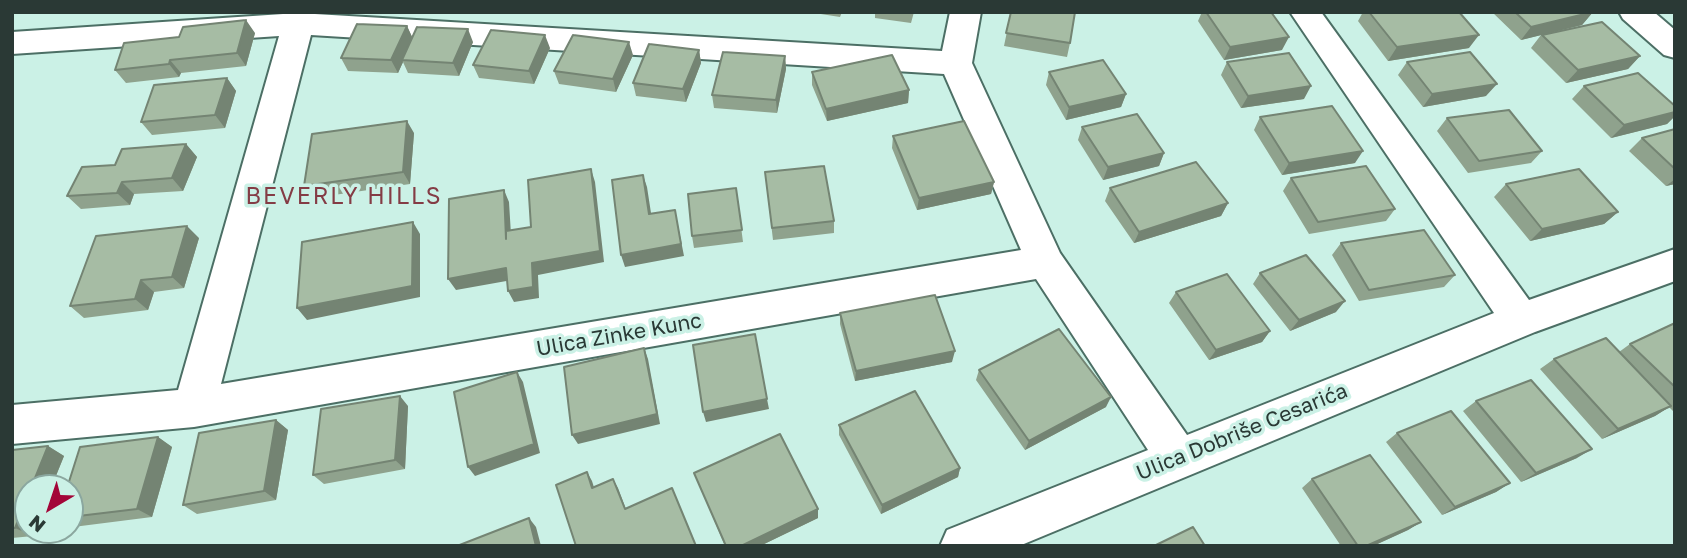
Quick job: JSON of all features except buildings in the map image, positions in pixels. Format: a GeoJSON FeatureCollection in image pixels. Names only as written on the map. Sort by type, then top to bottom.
{"type":"FeatureCollection","features":[{"type":"Feature","properties":{"kind":"street"},"geometry":{"type":"LineString","coordinates":[[966,12],[956,63],[1045,262],[1177,457]]}},
{"type":"Feature","properties":{"kind":"street"},"geometry":{"type":"LineString","coordinates":[[1305,12],[1521,320]]}},
{"type":"Feature","properties":{"kind":"street"},"geometry":{"type":"LineString","coordinates":[[1634,12],[1675,47]]}},
{"type":"Feature","properties":{"kind":"street"},"geometry":{"type":"LineString","coordinates":[[12,43],[298,24],[956,63]]}},
{"type":"Feature","properties":{"kind":"street"},"geometry":{"type":"LineString","coordinates":[[194,408],[298,24]]}},
{"type":"Feature","properties":{"kind":"street","name":"Ulica Zinke Kunc"},"geometry":{"type":"LineString","coordinates":[[12,425],[194,408],[1045,262]]}},
{"type":"Feature","properties":{"kind":"street","name":"Ulica Dobriše Cesarića"},"geometry":{"type":"LineString","coordinates":[[963,546],[1177,457],[1521,320],[1675,265]]}},
{"type":"Feature","properties":{"kind":"district","name":"BEVERLY HILLS"},"geometry":{"type":"Point","coordinates":[344,197]}}]}
